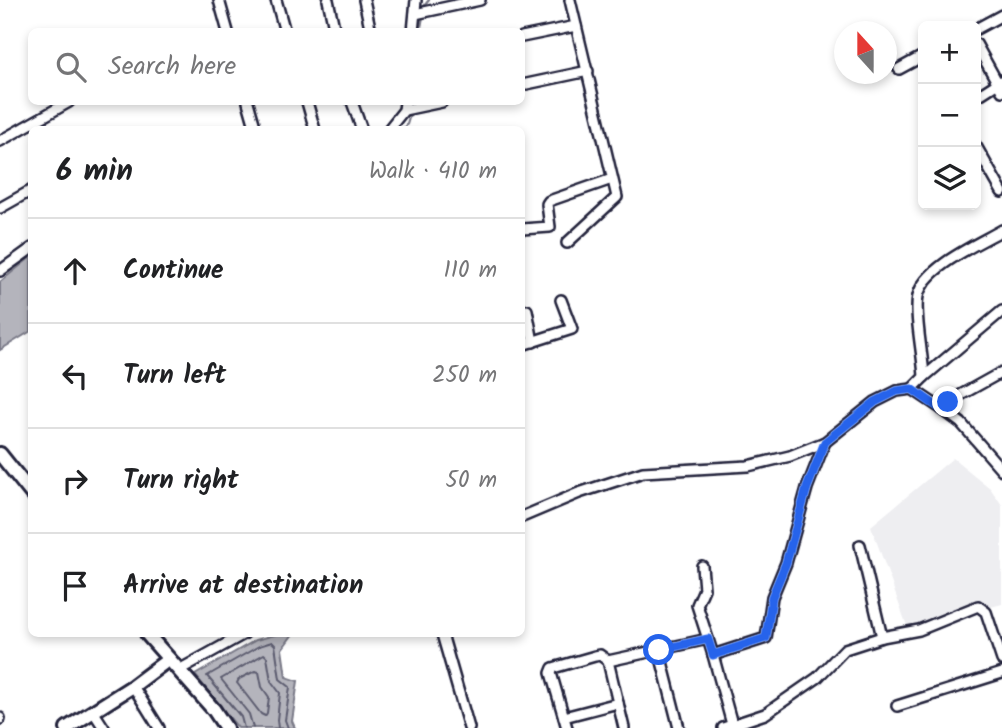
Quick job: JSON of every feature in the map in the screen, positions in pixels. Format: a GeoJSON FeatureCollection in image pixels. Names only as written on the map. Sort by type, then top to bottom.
{"type":"FeatureCollection","features":[{"type":"Feature","properties":{"kind":"street"},"geometry":{"type":"LineString","coordinates":[[219,0],[227,28]]}},
{"type":"Feature","properties":{"kind":"street"},"geometry":{"type":"LineString","coordinates":[[276,0],[284,28]]}},
{"type":"Feature","properties":{"kind":"street"},"geometry":{"type":"LineString","coordinates":[[328,0],[334,28]]}},
{"type":"Feature","properties":{"kind":"street"},"geometry":{"type":"LineString","coordinates":[[364,0],[370,28]]}},
{"type":"Feature","properties":{"kind":"street"},"geometry":{"type":"LineString","coordinates":[[415,28],[421,13],[416,0]]}},
{"type":"Feature","properties":{"kind":"street"},"geometry":{"type":"LineString","coordinates":[[421,13],[480,0]]}},
{"type":"Feature","properties":{"kind":"street"},"geometry":{"type":"LineString","coordinates":[[567,243],[615,200],[570,0]]}},
{"type":"Feature","properties":{"kind":"street"},"geometry":{"type":"LineString","coordinates":[[981,26],[1002,15]]}},
{"type":"Feature","properties":{"kind":"street"},"geometry":{"type":"LineString","coordinates":[[525,36],[576,26]]}},
{"type":"Feature","properties":{"kind":"street"},"geometry":{"type":"LineString","coordinates":[[981,52],[1001,85],[981,95]]}},
{"type":"Feature","properties":{"kind":"street"},"geometry":{"type":"LineString","coordinates":[[899,69],[918,58]]}},
{"type":"Feature","properties":{"kind":"street"},"geometry":{"type":"LineString","coordinates":[[525,84],[588,71]]}},
{"type":"Feature","properties":{"kind":"street"},"geometry":{"type":"LineString","coordinates":[[0,141],[64,105]]}},
{"type":"Feature","properties":{"kind":"street"},"geometry":{"type":"LineString","coordinates":[[249,105],[255,126]]}},
{"type":"Feature","properties":{"kind":"street"},"geometry":{"type":"LineString","coordinates":[[308,105],[315,126]]}},
{"type":"Feature","properties":{"kind":"street"},"geometry":{"type":"LineString","coordinates":[[353,105],[361,126]]}},
{"type":"Feature","properties":{"kind":"street"},"geometry":{"type":"LineString","coordinates":[[391,126],[408,107]]}},
{"type":"Feature","properties":{"kind":"street"},"geometry":{"type":"LineString","coordinates":[[977,147],[1002,192]]}},
{"type":"Feature","properties":{"kind":"street"},"geometry":{"type":"LineString","coordinates":[[525,229],[550,227],[547,204],[549,201],[612,179]]}},
{"type":"Feature","properties":{"kind":"street"},"geometry":{"type":"LineString","coordinates":[[0,208],[28,192]]}},
{"type":"Feature","properties":{"kind":"street"},"geometry":{"type":"LineString","coordinates":[[924,377],[918,295],[927,277],[1002,230]]}},
{"type":"Feature","properties":{"kind":"street"},"geometry":{"type":"LineString","coordinates":[[0,271],[28,251]]}},
{"type":"Feature","properties":{"kind":"street"},"geometry":{"type":"LineString","coordinates":[[525,344],[572,328],[561,300]]}},
{"type":"Feature","properties":{"kind":"street"},"geometry":{"type":"LineString","coordinates":[[527,310],[533,342]]}},
{"type":"Feature","properties":{"kind":"street"},"geometry":{"type":"LineString","coordinates":[[525,516],[643,472],[748,466],[790,456],[825,442],[875,402],[897,391],[912,389],[1002,310]]}},
{"type":"Feature","properties":{"kind":"street"},"geometry":{"type":"LineString","coordinates":[[942,410],[948,402],[1002,373]]}},
{"type":"Feature","properties":{"kind":"street"},"geometry":{"type":"LineString","coordinates":[[912,389],[961,424],[1002,470]]}},
{"type":"Feature","properties":{"kind":"street"},"geometry":{"type":"LineString","coordinates":[[713,655],[766,638],[772,597],[786,563],[807,488],[825,442]]}},
{"type":"Feature","properties":{"kind":"street"},"geometry":{"type":"LineString","coordinates":[[0,454],[28,489]]}},
{"type":"Feature","properties":{"kind":"street"},"geometry":{"type":"LineString","coordinates":[[860,545],[881,637]]}},
{"type":"Feature","properties":{"kind":"street"},"geometry":{"type":"LineString","coordinates":[[702,566],[704,589],[697,605],[713,655],[730,727],[765,714],[817,678],[845,649],[881,637],[919,630],[978,606],[986,611],[1002,660]]}},
{"type":"Feature","properties":{"kind":"street"},"geometry":{"type":"LineString","coordinates":[[150,637],[214,710],[226,728]]}},
{"type":"Feature","properties":{"kind":"street"},"geometry":{"type":"LineString","coordinates":[[179,670],[239,637]]}},
{"type":"Feature","properties":{"kind":"street"},"geometry":{"type":"LineString","coordinates":[[443,637],[469,728]]}},
{"type":"Feature","properties":{"kind":"street"},"geometry":{"type":"LineString","coordinates":[[608,661],[708,639]]}},
{"type":"Feature","properties":{"kind":"street"},"geometry":{"type":"LineString","coordinates":[[659,650],[679,728]]}},
{"type":"Feature","properties":{"kind":"street"},"geometry":{"type":"LineString","coordinates":[[567,728],[551,674],[553,668],[600,655],[608,661],[624,728]]}},
{"type":"Feature","properties":{"kind":"street"},"geometry":{"type":"LineString","coordinates":[[67,728],[169,660]]}},
{"type":"Feature","properties":{"kind":"street"},"geometry":{"type":"LineString","coordinates":[[897,705],[1002,673]]}},
{"type":"Feature","properties":{"kind":"street"},"geometry":{"type":"LineString","coordinates":[[133,685],[159,728]]}},
{"type":"Feature","properties":{"kind":"street"},"geometry":{"type":"LineString","coordinates":[[564,717],[618,703]]}},
{"type":"Feature","properties":{"kind":"street"},"geometry":{"type":"LineString","coordinates":[[93,710],[104,728]]}},
{"type":"Feature","properties":{"kind":"shaded area"},"geometry":{"type":"Polygon","coordinates":[[[953,458],[990,488],[1002,505],[1002,604],[908,629],[871,526],[953,458]]]}},
{"type":"Feature","properties":{"kind":"water"},"geometry":{"type":"Polygon","coordinates":[[[28,259],[28,333],[0,350],[0,282],[28,259]]]}},
{"type":"Feature","properties":{"kind":"water"},"geometry":{"type":"Polygon","coordinates":[[[291,637],[282,649],[286,677],[298,681],[292,721],[295,728],[238,728],[195,675],[256,640],[291,637]]]}},
{"type":"Feature","properties":{"kind":"waterway"},"geometry":{"type":"LineString","coordinates":[[421,28],[425,5],[429,0]]}},
{"type":"Feature","properties":{"kind":"waterway"},"geometry":{"type":"LineString","coordinates":[[405,126],[411,111]]}},
{"type":"Feature","properties":{"kind":"route"},"geometry":{"type":"LineString","coordinates":[[659,650],[708,639],[713,655],[766,638],[772,597],[786,563],[807,488],[825,442],[875,402],[897,391],[912,389],[942,410],[948,402]]}}]}
